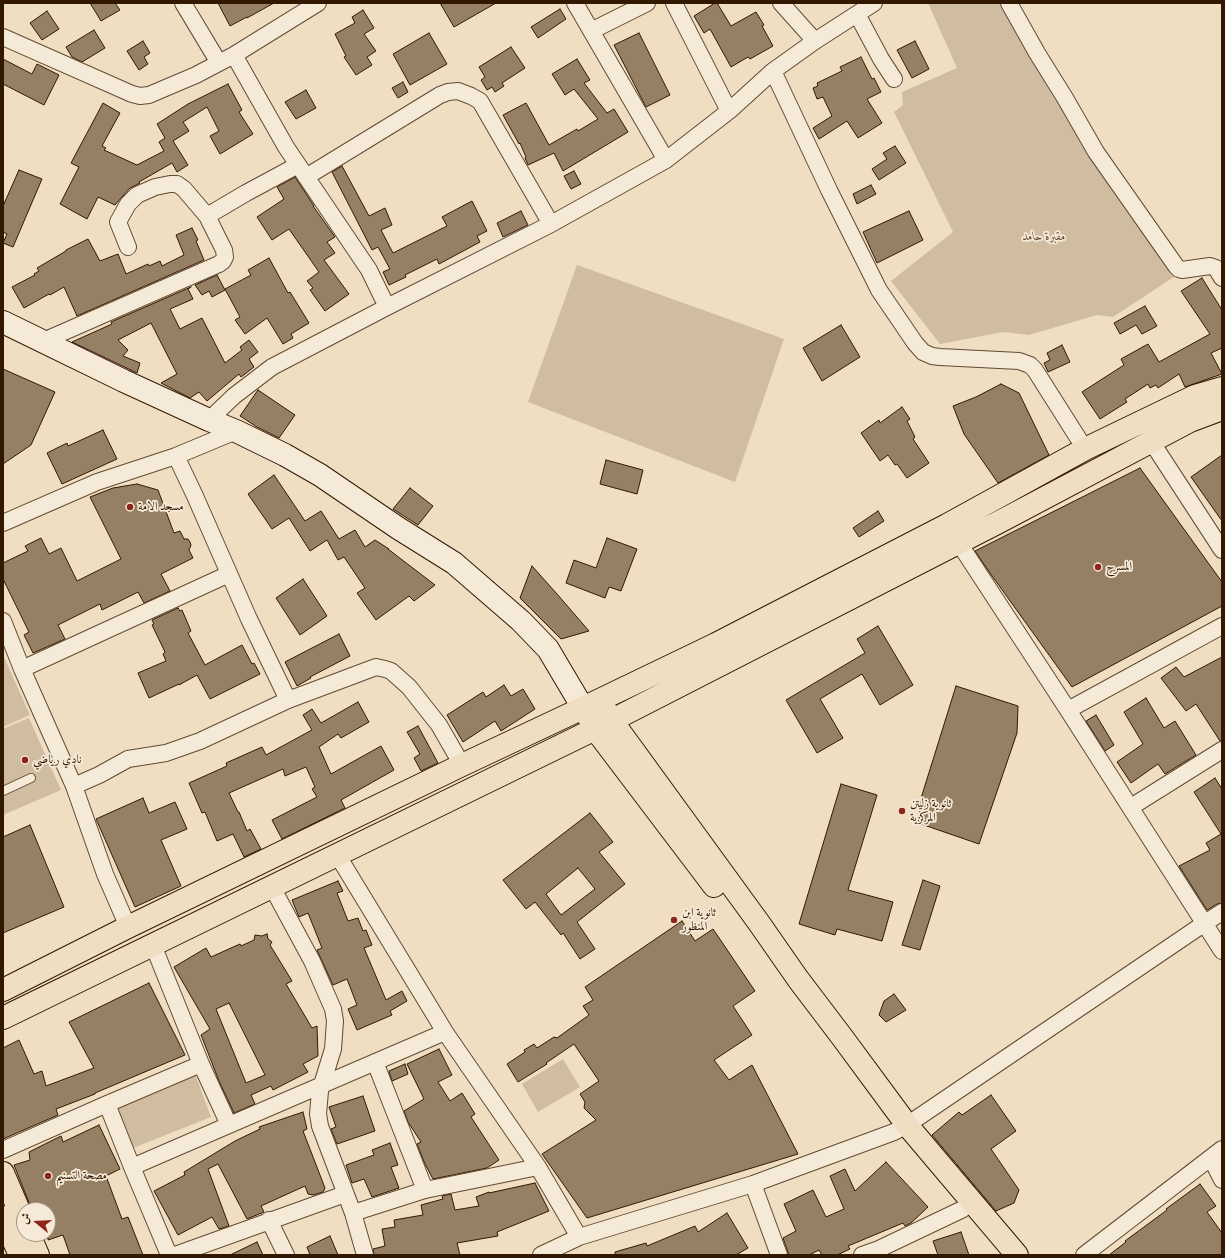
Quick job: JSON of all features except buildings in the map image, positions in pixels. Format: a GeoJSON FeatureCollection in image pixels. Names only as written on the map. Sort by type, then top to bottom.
{"type":"FeatureCollection","features":[{"type":"Feature","properties":{"kind":"main road"},"geometry":{"type":"LineString","coordinates":[[3,322],[41,342],[209,420],[236,431],[285,455],[320,475],[398,528],[454,563],[521,620],[548,649],[592,704],[603,725],[747,931],[963,1209],[1003,1255]]}},
{"type":"Feature","properties":{"kind":"main road"},"geometry":{"type":"LineString","coordinates":[[3,1018],[338,856],[603,725],[953,533],[1085,450],[1195,396],[1222,388]]}},
{"type":"Feature","properties":{"kind":"main road"},"geometry":{"type":"LineString","coordinates":[[3,990],[128,927],[462,765],[710,647],[1151,441],[1190,421],[1222,409]]}},
{"type":"Feature","properties":{"kind":"main road"},"geometry":{"type":"LineString","coordinates":[[900,1129],[1017,1255]]}},
{"type":"Feature","properties":{"kind":"main road"},"geometry":{"type":"LineString","coordinates":[[3,1173],[16,1203]]}},
{"type":"Feature","properties":{"kind":"main road"},"geometry":{"type":"LineString","coordinates":[[3,1217],[20,1255]]}},
{"type":"Feature","properties":{"kind":"main road"},"geometry":{"type":"LineString","coordinates":[[32,1242],[38,1255]]}},
{"type":"Feature","properties":{"kind":"street"},"geometry":{"type":"LineString","coordinates":[[183,3],[219,63]]}},
{"type":"Feature","properties":{"kind":"street"},"geometry":{"type":"LineString","coordinates":[[3,37],[83,73],[140,96],[149,95],[196,76],[234,55],[318,3]]}},
{"type":"Feature","properties":{"kind":"street"},"geometry":{"type":"LineString","coordinates":[[575,3],[666,160]]}},
{"type":"Feature","properties":{"kind":"street"},"geometry":{"type":"LineString","coordinates":[[591,31],[646,3]]}},
{"type":"Feature","properties":{"kind":"street"},"geometry":{"type":"LineString","coordinates":[[674,3],[729,112]]}},
{"type":"Feature","properties":{"kind":"street"},"geometry":{"type":"LineString","coordinates":[[781,3],[815,41]]}},
{"type":"Feature","properties":{"kind":"street"},"geometry":{"type":"LineString","coordinates":[[209,420],[234,396],[272,367],[552,224],[666,160],[729,112],[773,71],[815,41],[874,3]]}},
{"type":"Feature","properties":{"kind":"street"},"geometry":{"type":"LineString","coordinates":[[1009,3],[1096,152],[1176,266],[1182,270],[1204,266],[1213,267],[1216,268],[1222,278]]}},
{"type":"Feature","properties":{"kind":"street"},"geometry":{"type":"LineString","coordinates":[[857,14],[881,59],[894,78]]}},
{"type":"Feature","properties":{"kind":"street"},"geometry":{"type":"LineString","coordinates":[[234,55],[275,129],[369,270],[387,307]]}},
{"type":"Feature","properties":{"kind":"street"},"geometry":{"type":"LineString","coordinates":[[773,71],[829,190],[879,290],[915,343],[923,352],[940,358],[1019,361],[1030,365],[1035,370],[1085,450]]}},
{"type":"Feature","properties":{"kind":"street"},"geometry":{"type":"LineString","coordinates":[[207,216],[246,193],[302,171],[440,95],[458,91],[480,101],[552,224]]}},
{"type":"Feature","properties":{"kind":"street"},"geometry":{"type":"LineString","coordinates":[[41,342],[219,264],[225,257],[224,250],[207,216],[184,189],[177,184],[156,187],[137,195],[128,204],[118,222],[128,247]]}},
{"type":"Feature","properties":{"kind":"street"},"geometry":{"type":"LineString","coordinates":[[3,523],[97,482],[176,456],[236,431]]}},
{"type":"Feature","properties":{"kind":"street"},"geometry":{"type":"LineString","coordinates":[[1151,441],[1222,550]]}},
{"type":"Feature","properties":{"kind":"street"},"geometry":{"type":"LineString","coordinates":[[176,456],[288,700]]}},
{"type":"Feature","properties":{"kind":"street"},"geometry":{"type":"LineString","coordinates":[[953,533],[1131,807],[1222,951]]}},
{"type":"Feature","properties":{"kind":"street"},"geometry":{"type":"LineString","coordinates":[[22,668],[229,574]]}},
{"type":"Feature","properties":{"kind":"street"},"geometry":{"type":"LineString","coordinates":[[3,621],[74,786],[105,874],[128,927]]}},
{"type":"Feature","properties":{"kind":"street"},"geometry":{"type":"LineString","coordinates":[[1068,710],[1222,626]]}},
{"type":"Feature","properties":{"kind":"street"},"geometry":{"type":"LineString","coordinates":[[74,786],[99,775],[114,765],[128,759],[166,753],[200,741],[288,700],[376,667],[391,671],[409,687],[425,705],[439,725],[462,765]]}},
{"type":"Feature","properties":{"kind":"street"},"geometry":{"type":"LineString","coordinates":[[1131,807],[1222,750]]}},
{"type":"Feature","properties":{"kind":"street"},"geometry":{"type":"LineString","coordinates":[[338,856],[445,1032],[538,1167],[579,1237]]}},
{"type":"Feature","properties":{"kind":"street"},"geometry":{"type":"LineString","coordinates":[[272,887],[312,961],[333,1009],[335,1021],[333,1049],[320,1091],[318,1114],[320,1126],[353,1213],[365,1255]]}},
{"type":"Feature","properties":{"kind":"street"},"geometry":{"type":"LineString","coordinates":[[541,1255],[579,1237],[752,1184],[900,1129],[1222,912]]}},
{"type":"Feature","properties":{"kind":"street"},"geometry":{"type":"LineString","coordinates":[[153,946],[201,1064],[229,1124]]}},
{"type":"Feature","properties":{"kind":"street"},"geometry":{"type":"LineString","coordinates":[[132,1167],[445,1032]]}},
{"type":"Feature","properties":{"kind":"street"},"geometry":{"type":"LineString","coordinates":[[375,1062],[425,1190]]}},
{"type":"Feature","properties":{"kind":"street"},"geometry":{"type":"LineString","coordinates":[[3,1150],[201,1064]]}},
{"type":"Feature","properties":{"kind":"street"},"geometry":{"type":"LineString","coordinates":[[106,1104],[169,1255]]}},
{"type":"Feature","properties":{"kind":"street"},"geometry":{"type":"LineString","coordinates":[[1084,1255],[1216,1153],[1222,1180]]}},
{"type":"Feature","properties":{"kind":"street"},"geometry":{"type":"LineString","coordinates":[[353,1213],[425,1190],[538,1167]]}},
{"type":"Feature","properties":{"kind":"street"},"geometry":{"type":"LineString","coordinates":[[752,1184],[779,1255]]}},
{"type":"Feature","properties":{"kind":"street"},"geometry":{"type":"LineString","coordinates":[[175,1255],[345,1194]]}},
{"type":"Feature","properties":{"kind":"street"},"geometry":{"type":"LineString","coordinates":[[862,1255],[881,1252],[963,1209]]}},
{"type":"Feature","properties":{"kind":"street"},"geometry":{"type":"LineString","coordinates":[[269,1220],[286,1255]]}},
{"type":"Feature","properties":{"kind":"lane"},"geometry":{"type":"LineString","coordinates":[[3,791],[32,778]]}},
{"type":"Feature","properties":{"kind":"green space","name":"مقبرة حامد"},"geometry":{"type":"Polygon","coordinates":[[[928,3],[1011,3],[1180,273],[1113,317],[1097,315],[1029,335],[1003,332],[940,344],[891,281],[953,232],[894,112],[903,105],[902,92],[957,68],[928,3]]]}},
{"type":"Feature","properties":{"kind":"green space"},"geometry":{"type":"Polygon","coordinates":[[[577,265],[784,339],[735,482],[528,402],[577,265]]]}},
{"type":"Feature","properties":{"kind":"green space","name":"نادي رياضي"},"geometry":{"type":"Polygon","coordinates":[[[3,655],[30,715],[3,727],[3,655]]]}},
{"type":"Feature","properties":{"kind":"green space","name":"نادي رياضي"},"geometry":{"type":"Polygon","coordinates":[[[29,718],[61,790],[3,815],[3,729],[29,718]]]}},
{"type":"Feature","properties":{"kind":"green space"},"geometry":{"type":"Polygon","coordinates":[[[563,1059],[580,1087],[538,1112],[522,1084],[563,1059]]]}},
{"type":"Feature","properties":{"kind":"green space"},"geometry":{"type":"Polygon","coordinates":[[[195,1074],[211,1117],[133,1148],[116,1105],[195,1074]]]}},
{"type":"Feature","properties":{"kind":"place","name":"مسجد الامة"},"geometry":{"type":"Point","coordinates":[130,507]}},
{"type":"Feature","properties":{"kind":"place","name":"المسرح"},"geometry":{"type":"Point","coordinates":[1098,567]}},
{"type":"Feature","properties":{"kind":"place","name":"نادي رياضي"},"geometry":{"type":"Point","coordinates":[25,760]}},
{"type":"Feature","properties":{"kind":"place","name":"ثانوية زليتن المركزية"},"geometry":{"type":"Point","coordinates":[902,811]}},
{"type":"Feature","properties":{"kind":"place","name":"ثانوية ابن المنظور"},"geometry":{"type":"Point","coordinates":[674,920]}},
{"type":"Feature","properties":{"kind":"place","name":"مصحة التسنيم"},"geometry":{"type":"Point","coordinates":[48,1176]}}]}
